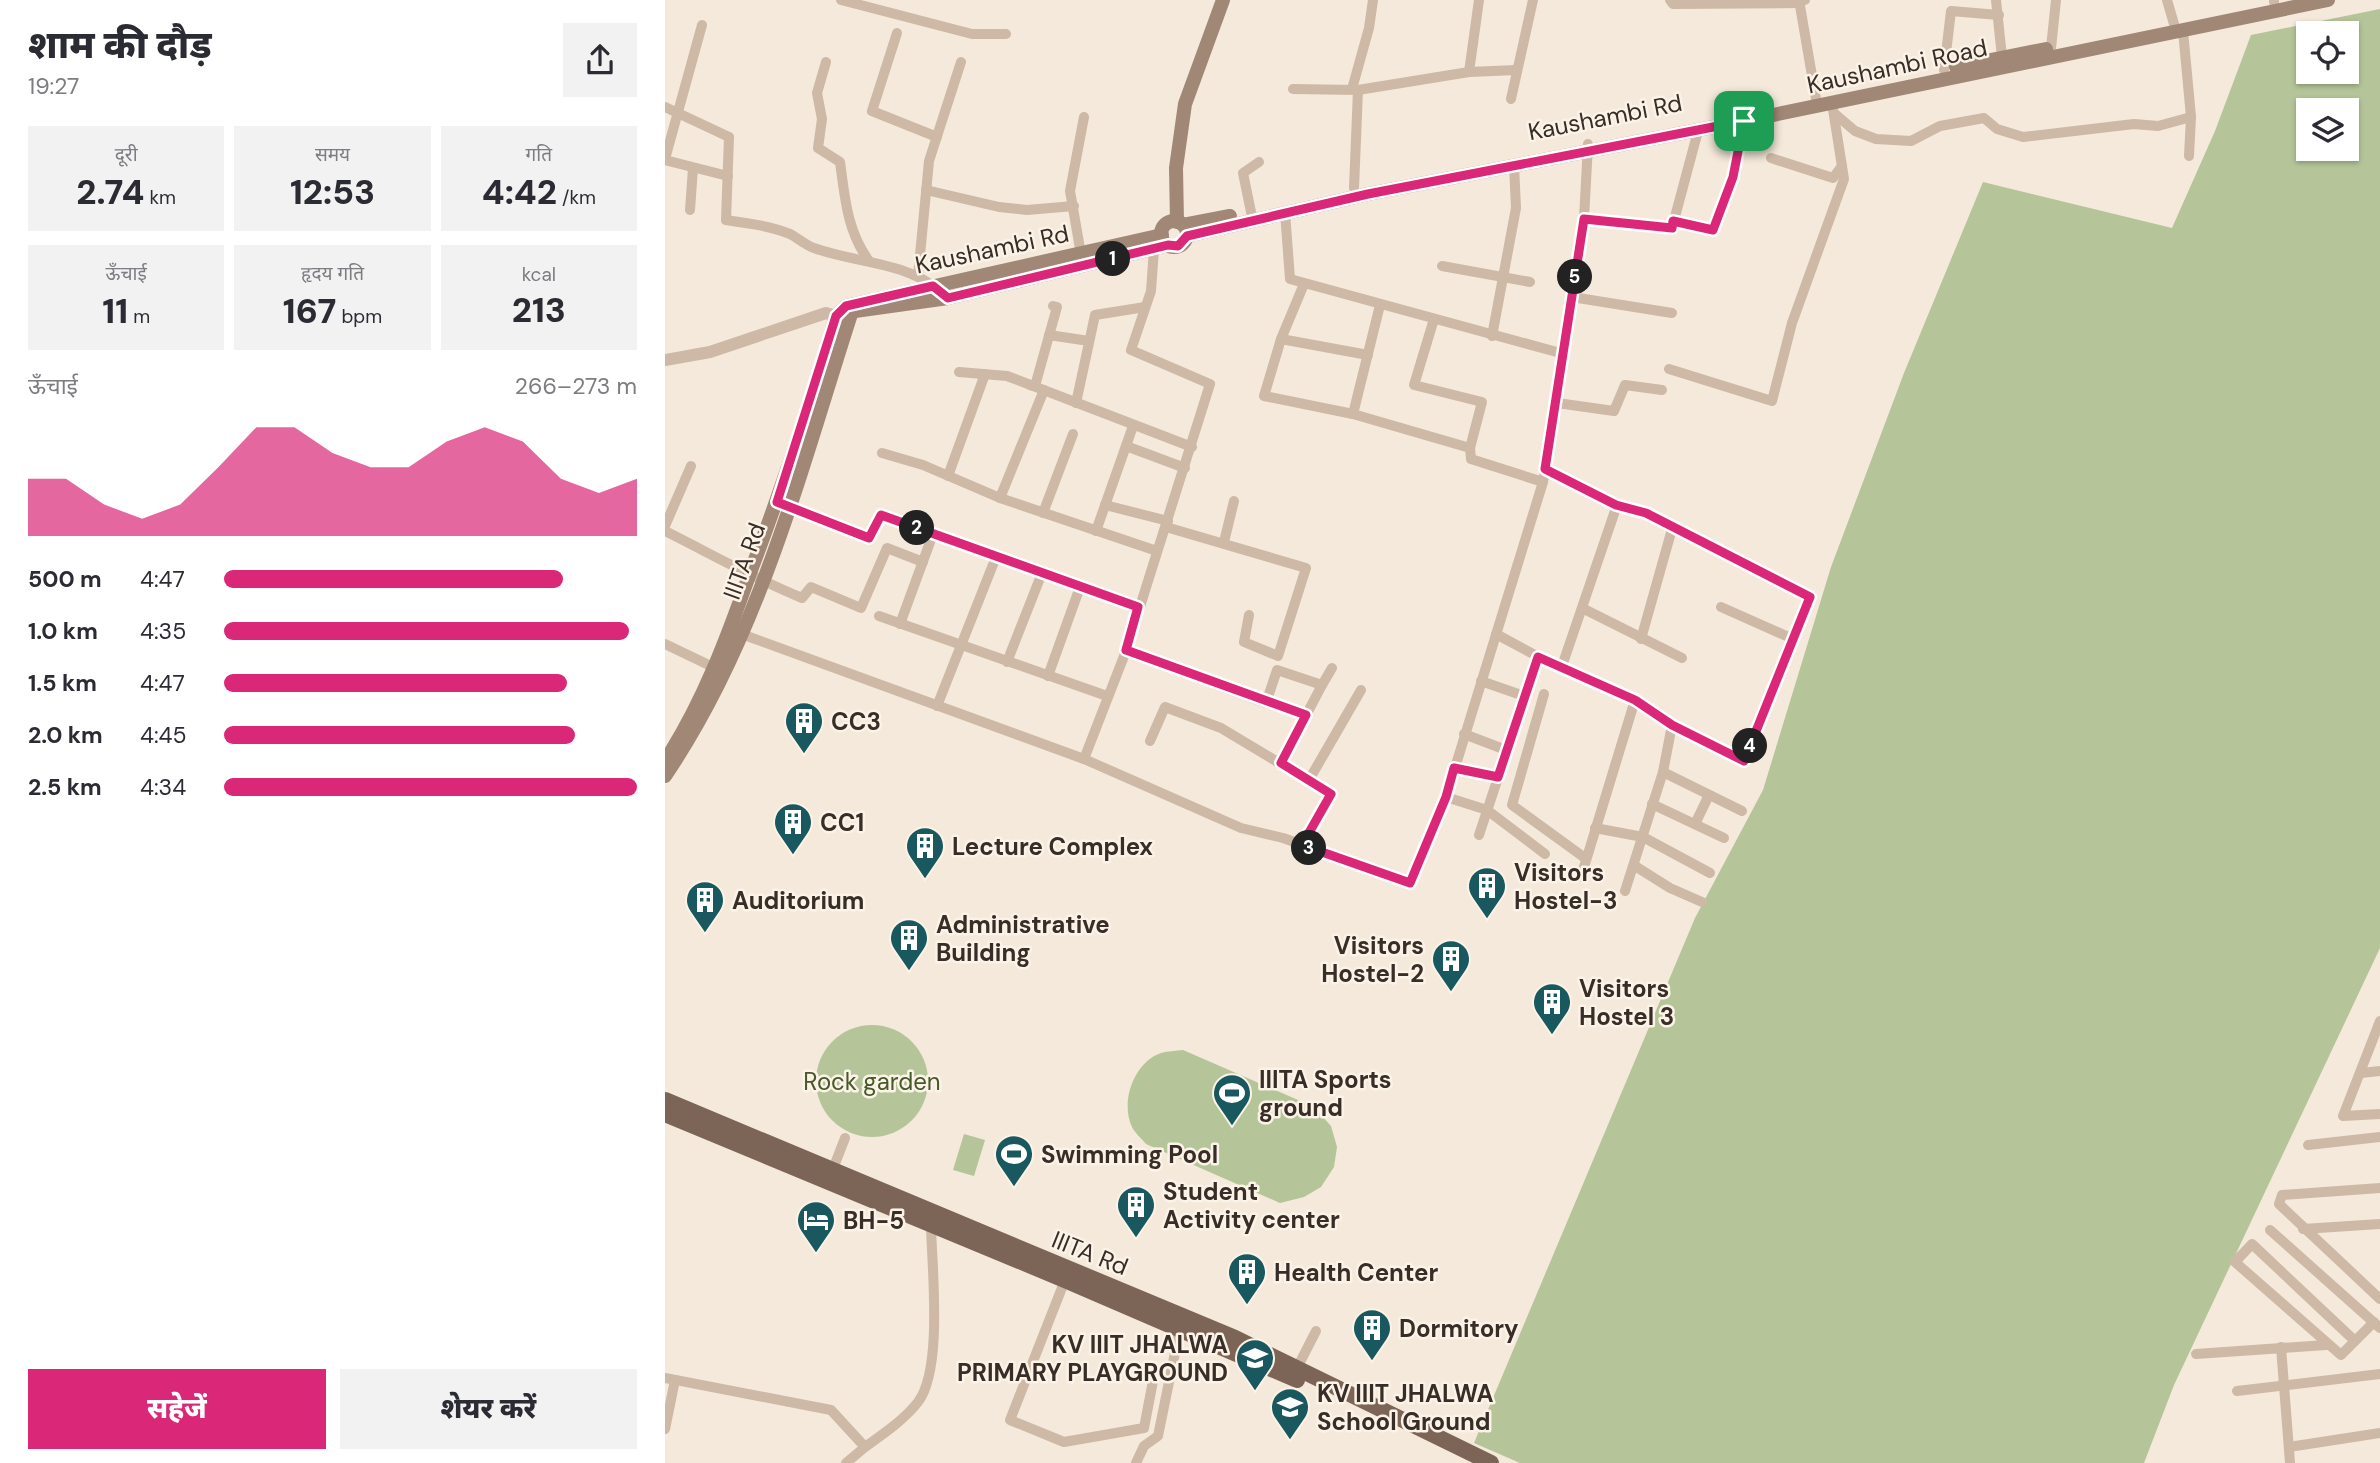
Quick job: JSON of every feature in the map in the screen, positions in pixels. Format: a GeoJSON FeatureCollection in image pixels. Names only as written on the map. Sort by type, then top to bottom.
{"type":"FeatureCollection","features":[{"type":"Feature","properties":{"kind":"main road"},"geometry":{"type":"LineString","coordinates":[[1171,233],[1169,188],[1176,168],[1185,104],[1223,0]]}},
{"type":"Feature","properties":{"kind":"main road","name":"Kaushambi Road"},"geometry":{"type":"LineString","coordinates":[[1171,233],[1285,212],[1588,148],[1744,121],[1834,109],[2179,27],[2328,0]]}},
{"type":"Feature","properties":{"kind":"main road","name":"Kaushambi Rd"},"geometry":{"type":"LineString","coordinates":[[836,316],[846,306],[933,286],[1082,259],[1251,212],[1354,188],[1588,148],[2001,57],[2179,27],[2277,1]]}},
{"type":"Feature","properties":{"kind":"main road"},"geometry":{"type":"LineString","coordinates":[[836,316],[852,311],[948,298],[1082,259]]}},
{"type":"Feature","properties":{"kind":"main road","name":"IIITA Rd"},"geometry":{"type":"LineString","coordinates":[[665,776],[716,691],[852,311]]}},
{"type":"Feature","properties":{"kind":"main road","name":"IIITA Rd"},"geometry":{"type":"LineString","coordinates":[[782,504],[836,316]]}},
{"type":"Feature","properties":{"kind":"main road","name":"IIITA Rd"},"geometry":{"type":"LineString","coordinates":[[667,754],[736,631]]}},
{"type":"Feature","properties":{"kind":"main road","name":"IIITA Rd"},"geometry":{"type":"LineString","coordinates":[[665,1100],[829,1177],[1182,1323],[1491,1463]]}},
{"type":"Feature","properties":{"kind":"main road","name":"IIITA Rd"},"geometry":{"type":"LineString","coordinates":[[665,1114],[829,1177]]}},
{"type":"Feature","properties":{"kind":"main road","name":"IIITA Rd"},"geometry":{"type":"LineString","coordinates":[[1295,1373],[1469,1463]]}},
{"type":"Feature","properties":{"kind":"street"},"geometry":{"type":"LineString","coordinates":[[841,0],[972,34],[1006,34]]}},
{"type":"Feature","properties":{"kind":"street"},"geometry":{"type":"LineString","coordinates":[[1359,90],[1352,89],[1369,28],[1373,0]]}},
{"type":"Feature","properties":{"kind":"street"},"geometry":{"type":"LineString","coordinates":[[1469,72],[1479,0]]}},
{"type":"Feature","properties":{"kind":"street"},"geometry":{"type":"LineString","coordinates":[[1511,99],[1533,0]]}},
{"type":"Feature","properties":{"kind":"street"},"geometry":{"type":"LineString","coordinates":[[1670,0],[1673,4],[1799,3],[1799,0],[1805,0]]}},
{"type":"Feature","properties":{"kind":"street"},"geometry":{"type":"LineString","coordinates":[[1799,0],[1816,99]]}},
{"type":"Feature","properties":{"kind":"street"},"geometry":{"type":"LineString","coordinates":[[1996,0],[2001,57]]}},
{"type":"Feature","properties":{"kind":"street"},"geometry":{"type":"LineString","coordinates":[[2051,48],[2056,0]]}},
{"type":"Feature","properties":{"kind":"street"},"geometry":{"type":"LineString","coordinates":[[2167,0],[2179,27],[2191,117],[2189,156]]}},
{"type":"Feature","properties":{"kind":"street"},"geometry":{"type":"LineString","coordinates":[[1944,70],[1951,11],[1999,15]]}},
{"type":"Feature","properties":{"kind":"street"},"geometry":{"type":"LineString","coordinates":[[702,24],[665,160],[728,176]]}},
{"type":"Feature","properties":{"kind":"street"},"geometry":{"type":"LineString","coordinates":[[897,33],[872,111],[937,137]]}},
{"type":"Feature","properties":{"kind":"street"},"geometry":{"type":"LineString","coordinates":[[826,62],[817,93],[822,119],[818,149],[840,162],[846,212],[855,242],[869,261]]}},
{"type":"Feature","properties":{"kind":"street"},"geometry":{"type":"LineString","coordinates":[[918,276],[929,161],[961,62]]}},
{"type":"Feature","properties":{"kind":"street"},"geometry":{"type":"LineString","coordinates":[[1293,89],[1359,90],[1469,72],[1516,70]]}},
{"type":"Feature","properties":{"kind":"street"},"geometry":{"type":"LineString","coordinates":[[1354,188],[1359,90]]}},
{"type":"Feature","properties":{"kind":"street"},"geometry":{"type":"LineString","coordinates":[[665,107],[729,137],[726,220],[768,228],[792,235],[812,247],[918,276],[948,298]]}},
{"type":"Feature","properties":{"kind":"street"},"geometry":{"type":"LineString","coordinates":[[1834,109],[1855,131],[1876,139],[1911,141],[1940,126],[1984,118],[1997,129],[2023,137],[2134,124],[2158,126],[2191,117]]}},
{"type":"Feature","properties":{"kind":"street"},"geometry":{"type":"LineString","coordinates":[[1669,369],[1772,401],[1792,323],[1843,180],[1834,109]]}},
{"type":"Feature","properties":{"kind":"street"},"geometry":{"type":"LineString","coordinates":[[1082,259],[1070,191],[1084,117]]}},
{"type":"Feature","properties":{"kind":"street"},"geometry":{"type":"LineString","coordinates":[[1673,221],[1713,230],[1733,177],[1744,121]]}},
{"type":"Feature","properties":{"kind":"street"},"geometry":{"type":"LineString","coordinates":[[1584,219],[1672,228],[1698,131]]}},
{"type":"Feature","properties":{"kind":"street"},"geometry":{"type":"LineString","coordinates":[[736,631],[1084,759],[1241,828],[1302,845],[1410,883],[1446,797],[1543,482],[1584,219],[1588,148]]}},
{"type":"Feature","properties":{"kind":"street"},"geometry":{"type":"LineString","coordinates":[[1771,158],[1833,178],[1842,166]]}},
{"type":"Feature","properties":{"kind":"street"},"geometry":{"type":"LineString","coordinates":[[1251,212],[1243,173],[1259,162]]}},
{"type":"Feature","properties":{"kind":"street"},"geometry":{"type":"LineString","coordinates":[[1492,336],[1516,208],[1514,165]]}},
{"type":"Feature","properties":{"kind":"street"},"geometry":{"type":"LineString","coordinates":[[690,210],[693,168]]}},
{"type":"Feature","properties":{"kind":"street"},"geometry":{"type":"LineString","coordinates":[[926,190],[1017,209],[1073,205]]}},
{"type":"Feature","properties":{"kind":"street"},"geometry":{"type":"LineString","coordinates":[[1285,212],[1290,279],[1564,354]]}},
{"type":"Feature","properties":{"kind":"street"},"geometry":{"type":"LineString","coordinates":[[1084,759],[1126,650],[1210,384],[1132,350],[1171,233]]}},
{"type":"Feature","properties":{"kind":"street"},"geometry":{"type":"LineString","coordinates":[[1442,266],[1530,282]]}},
{"type":"Feature","properties":{"kind":"street"},"geometry":{"type":"LineString","coordinates":[[1304,284],[1281,339],[1264,396],[1353,414],[1470,448]]}},
{"type":"Feature","properties":{"kind":"street"},"geometry":{"type":"LineString","coordinates":[[1572,297],[1672,313]]}},
{"type":"Feature","properties":{"kind":"street"},"geometry":{"type":"LineString","coordinates":[[1353,414],[1380,305]]}},
{"type":"Feature","properties":{"kind":"street"},"geometry":{"type":"LineString","coordinates":[[1030,385],[1035,386],[1056,307],[1053,306]]}},
{"type":"Feature","properties":{"kind":"street"},"geometry":{"type":"LineString","coordinates":[[1076,403],[1095,315],[1145,307]]}},
{"type":"Feature","properties":{"kind":"street"},"geometry":{"type":"LineString","coordinates":[[665,360],[710,352],[826,313],[836,316]]}},
{"type":"Feature","properties":{"kind":"street"},"geometry":{"type":"LineString","coordinates":[[1434,319],[1414,385],[1482,402],[1470,448],[1471,459],[1543,482]]}},
{"type":"Feature","properties":{"kind":"street"},"geometry":{"type":"LineString","coordinates":[[1049,335],[1089,341]]}},
{"type":"Feature","properties":{"kind":"street"},"geometry":{"type":"LineString","coordinates":[[1281,339],[1368,355]]}},
{"type":"Feature","properties":{"kind":"street"},"geometry":{"type":"LineString","coordinates":[[959,372],[1007,376],[1192,447]]}},
{"type":"Feature","properties":{"kind":"street"},"geometry":{"type":"LineString","coordinates":[[948,476],[985,374]]}},
{"type":"Feature","properties":{"kind":"street"},"geometry":{"type":"LineString","coordinates":[[1557,403],[1614,411],[1625,385],[1662,390]]}},
{"type":"Feature","properties":{"kind":"street"},"geometry":{"type":"LineString","coordinates":[[1000,498],[1044,390]]}},
{"type":"Feature","properties":{"kind":"street"},"geometry":{"type":"LineString","coordinates":[[1095,531],[1133,426]]}},
{"type":"Feature","properties":{"kind":"street"},"geometry":{"type":"LineString","coordinates":[[1043,513],[1073,434]]}},
{"type":"Feature","properties":{"kind":"street"},"geometry":{"type":"LineString","coordinates":[[1126,446],[1185,468]]}},
{"type":"Feature","properties":{"kind":"street"},"geometry":{"type":"LineString","coordinates":[[882,453],[1000,498],[1157,551]]}},
{"type":"Feature","properties":{"kind":"street"},"geometry":{"type":"LineString","coordinates":[[691,466],[665,529],[755,578],[802,598],[811,587],[861,608],[887,548],[923,562]]}},
{"type":"Feature","properties":{"kind":"street"},"geometry":{"type":"LineString","coordinates":[[1496,634],[1561,669],[1635,700],[1672,725],[1744,761],[1810,597],[1672,529],[1646,513],[1616,505],[1545,469]]}},
{"type":"Feature","properties":{"kind":"street"},"geometry":{"type":"LineString","coordinates":[[1224,542],[1234,501]]}},
{"type":"Feature","properties":{"kind":"street"},"geometry":{"type":"LineString","coordinates":[[782,504],[869,538],[881,515],[1138,607]]}},
{"type":"Feature","properties":{"kind":"street"},"geometry":{"type":"LineString","coordinates":[[1105,505],[1306,568],[1277,656],[1244,642],[1249,615]]}},
{"type":"Feature","properties":{"kind":"street"},"geometry":{"type":"LineString","coordinates":[[1561,669],[1584,609],[1616,505]]}},
{"type":"Feature","properties":{"kind":"street"},"geometry":{"type":"LineString","coordinates":[[1641,639],[1672,529]]}},
{"type":"Feature","properties":{"kind":"street"},"geometry":{"type":"LineString","coordinates":[[900,624],[933,534]]}},
{"type":"Feature","properties":{"kind":"street"},"geometry":{"type":"LineString","coordinates":[[937,706],[996,557]]}},
{"type":"Feature","properties":{"kind":"street"},"geometry":{"type":"LineString","coordinates":[[1007,662],[1042,573]]}},
{"type":"Feature","properties":{"kind":"street"},"geometry":{"type":"LineString","coordinates":[[1048,676],[1080,587]]}},
{"type":"Feature","properties":{"kind":"street"},"geometry":{"type":"LineString","coordinates":[[1721,607],[1793,639]]}},
{"type":"Feature","properties":{"kind":"street"},"geometry":{"type":"LineString","coordinates":[[1584,609],[1682,658]]}},
{"type":"Feature","properties":{"kind":"street"},"geometry":{"type":"LineString","coordinates":[[879,616],[1107,696]]}},
{"type":"Feature","properties":{"kind":"street"},"geometry":{"type":"LineString","coordinates":[[665,644],[715,668]]}},
{"type":"Feature","properties":{"kind":"street"},"geometry":{"type":"LineString","coordinates":[[1126,650],[1266,703],[1306,715]]}},
{"type":"Feature","properties":{"kind":"street"},"geometry":{"type":"LineString","coordinates":[[1479,835],[1538,657]]}},
{"type":"Feature","properties":{"kind":"street"},"geometry":{"type":"LineString","coordinates":[[1281,763],[1332,668]]}},
{"type":"Feature","properties":{"kind":"street"},"geometry":{"type":"LineString","coordinates":[[1266,703],[1277,670],[1322,685]]}},
{"type":"Feature","properties":{"kind":"street"},"geometry":{"type":"LineString","coordinates":[[1481,681],[1524,696]]}},
{"type":"Feature","properties":{"kind":"street"},"geometry":{"type":"LineString","coordinates":[[1309,780],[1361,690]]}},
{"type":"Feature","properties":{"kind":"street"},"geometry":{"type":"LineString","coordinates":[[1512,806],[1543,694]]}},
{"type":"Feature","properties":{"kind":"street"},"geometry":{"type":"LineString","coordinates":[[1581,877],[1635,700]]}},
{"type":"Feature","properties":{"kind":"street"},"geometry":{"type":"LineString","coordinates":[[1150,741],[1165,707],[1221,728],[1331,794],[1302,845]]}},
{"type":"Feature","properties":{"kind":"street"},"geometry":{"type":"LineString","coordinates":[[1625,891],[1663,772],[1672,725]]}},
{"type":"Feature","properties":{"kind":"street"},"geometry":{"type":"LineString","coordinates":[[1464,734],[1506,750]]}},
{"type":"Feature","properties":{"kind":"street"},"geometry":{"type":"LineString","coordinates":[[1454,768],[1498,777]]}},
{"type":"Feature","properties":{"kind":"street"},"geometry":{"type":"LineString","coordinates":[[1663,772],[1742,811]]}},
{"type":"Feature","properties":{"kind":"street"},"geometry":{"type":"LineString","coordinates":[[1695,824],[1709,795]]}},
{"type":"Feature","properties":{"kind":"street"},"geometry":{"type":"LineString","coordinates":[[1446,797],[1512,806],[1585,858]]}},
{"type":"Feature","properties":{"kind":"street"},"geometry":{"type":"LineString","coordinates":[[1489,804],[1545,854]]}},
{"type":"Feature","properties":{"kind":"street"},"geometry":{"type":"LineString","coordinates":[[1651,804],[1724,838]]}},
{"type":"Feature","properties":{"kind":"street"},"geometry":{"type":"LineString","coordinates":[[1594,828],[1643,837],[1710,873]]}},
{"type":"Feature","properties":{"kind":"street"},"geometry":{"type":"LineString","coordinates":[[1635,866],[1669,888],[1702,902]]}},
{"type":"Feature","properties":{"kind":"street"},"geometry":{"type":"LineString","coordinates":[[2380,1021],[2343,1116],[2380,1114]]}},
{"type":"Feature","properties":{"kind":"street"},"geometry":{"type":"LineString","coordinates":[[2361,1073],[2380,1071]]}},
{"type":"Feature","properties":{"kind":"street"},"geometry":{"type":"LineString","coordinates":[[2308,1145],[2380,1137]]}},
{"type":"Feature","properties":{"kind":"street"},"geometry":{"type":"LineString","coordinates":[[829,1177],[845,1138]]}},
{"type":"Feature","properties":{"kind":"street"},"geometry":{"type":"LineString","coordinates":[[2380,1188],[2282,1195],[2279,1204],[2282,1210],[2380,1299]]}},
{"type":"Feature","properties":{"kind":"street"},"geometry":{"type":"LineString","coordinates":[[846,1463],[910,1411],[926,1387],[933,1359],[936,1223]]}},
{"type":"Feature","properties":{"kind":"street"},"geometry":{"type":"LineString","coordinates":[[2303,1229],[2380,1224]]}},
{"type":"Feature","properties":{"kind":"street"},"geometry":{"type":"LineString","coordinates":[[2270,1230],[2377,1325],[2355,1341],[2341,1356],[2235,1262],[2252,1244],[2355,1341]]}},
{"type":"Feature","properties":{"kind":"street"},"geometry":{"type":"LineString","coordinates":[[1068,1275],[1010,1420],[1064,1442],[1143,1428],[1153,1381]]}},
{"type":"Feature","properties":{"kind":"street"},"geometry":{"type":"LineString","coordinates":[[1136,1463],[1144,1446],[1158,1436],[1182,1323]]}},
{"type":"Feature","properties":{"kind":"street"},"geometry":{"type":"LineString","coordinates":[[1295,1373],[1316,1331]]}},
{"type":"Feature","properties":{"kind":"street"},"geometry":{"type":"LineString","coordinates":[[2196,1354],[2326,1345]]}},
{"type":"Feature","properties":{"kind":"street"},"geometry":{"type":"LineString","coordinates":[[2281,1347],[2290,1463]]}},
{"type":"Feature","properties":{"kind":"street"},"geometry":{"type":"LineString","coordinates":[[2237,1391],[2380,1374]]}},
{"type":"Feature","properties":{"kind":"street"},"geometry":{"type":"LineString","coordinates":[[665,1429],[670,1379],[831,1409],[865,1447]]}},
{"type":"Feature","properties":{"kind":"street"},"geometry":{"type":"LineString","coordinates":[[2289,1447],[2380,1433]]}},
{"type":"Feature","properties":{"kind":"green space"},"geometry":{"type":"Polygon","coordinates":[[[2380,9],[2380,948],[2174,1385],[2144,1463],[1520,1463],[1474,1443],[1695,918],[1763,790],[1831,567],[1904,373],[1983,182],[2172,228],[2215,131],[2251,35],[2296,26],[2296,84],[2359,84],[2359,21],[2320,21],[2380,9]]]}},
{"type":"Feature","properties":{"kind":"green space","name":"Rock garden"},"geometry":{"type":"Polygon","coordinates":[[[872,1025],[893,1029],[911,1042],[924,1060],[928,1081],[924,1102],[911,1120],[893,1133],[872,1137],[851,1133],[833,1120],[820,1102],[816,1081],[820,1060],[833,1042],[851,1029],[872,1025]]]}},
{"type":"Feature","properties":{"kind":"green space","name":"IIITA Sports ground"},"geometry":{"type":"Polygon","coordinates":[[[1183,1050],[1314,1107],[1331,1126],[1337,1147],[1334,1167],[1321,1187],[1304,1197],[1280,1203],[1146,1144],[1133,1129],[1129,1117],[1132,1084],[1143,1065],[1152,1058],[1164,1052],[1183,1050]]]}},
{"type":"Feature","properties":{"kind":"green space"},"geometry":{"type":"Polygon","coordinates":[[[964,1134],[985,1140],[974,1176],[953,1170],[964,1134]]]}},
{"type":"Feature","properties":{"kind":"place","name":"CC3"},"geometry":{"type":"Point","coordinates":[804,755]}},
{"type":"Feature","properties":{"kind":"place","name":"CC1"},"geometry":{"type":"Point","coordinates":[793,856]}},
{"type":"Feature","properties":{"kind":"place","name":"Lecture Complex"},"geometry":{"type":"Point","coordinates":[925,880]}},
{"type":"Feature","properties":{"kind":"place","name":"Visitors Hostel-3"},"geometry":{"type":"Point","coordinates":[1487,920]}},
{"type":"Feature","properties":{"kind":"place","name":"Auditorium"},"geometry":{"type":"Point","coordinates":[705,934]}},
{"type":"Feature","properties":{"kind":"place","name":"Administrative Building"},"geometry":{"type":"Point","coordinates":[909,972]}},
{"type":"Feature","properties":{"kind":"place","name":"Visitors Hostel-2"},"geometry":{"type":"Point","coordinates":[1451,993]}},
{"type":"Feature","properties":{"kind":"place","name":"Visitors Hostel 3"},"geometry":{"type":"Point","coordinates":[1552,1036]}},
{"type":"Feature","properties":{"kind":"place","name":"IIITA Sports ground"},"geometry":{"type":"Point","coordinates":[1232,1127]}},
{"type":"Feature","properties":{"kind":"place","name":"Swimming Pool"},"geometry":{"type":"Point","coordinates":[1014,1188]}},
{"type":"Feature","properties":{"kind":"place","name":"Student Activity center"},"geometry":{"type":"Point","coordinates":[1136,1239]}},
{"type":"Feature","properties":{"kind":"place","name":"BH-5"},"geometry":{"type":"Point","coordinates":[816,1254]}},
{"type":"Feature","properties":{"kind":"place","name":"Health Center"},"geometry":{"type":"Point","coordinates":[1247,1306]}},
{"type":"Feature","properties":{"kind":"place","name":"Dormitory"},"geometry":{"type":"Point","coordinates":[1372,1362]}},
{"type":"Feature","properties":{"kind":"place","name":"KV IIIT JHALWA PRIMARY PLAYGROUND"},"geometry":{"type":"Point","coordinates":[1255,1392]}},
{"type":"Feature","properties":{"kind":"place","name":"KV IIIT JHALWA School Ground"},"geometry":{"type":"Point","coordinates":[1290,1441]}},
{"type":"Feature","properties":{"kind":"route"},"geometry":{"type":"LineString","coordinates":[[1744,121],[1733,177],[1713,230],[1673,221],[1672,228],[1584,219],[1545,469],[1616,505],[1646,513],[1672,529],[1810,597],[1744,761],[1672,725],[1635,700],[1538,657],[1498,777],[1454,768],[1446,797],[1410,883],[1302,845],[1331,794],[1281,763],[1306,715],[1266,703],[1126,650],[1138,607],[881,515],[869,538],[777,502],[836,316],[846,306],[933,286],[948,298],[1168,245],[1178,246],[1187,236],[1253,219],[1744,121]]}}]}
